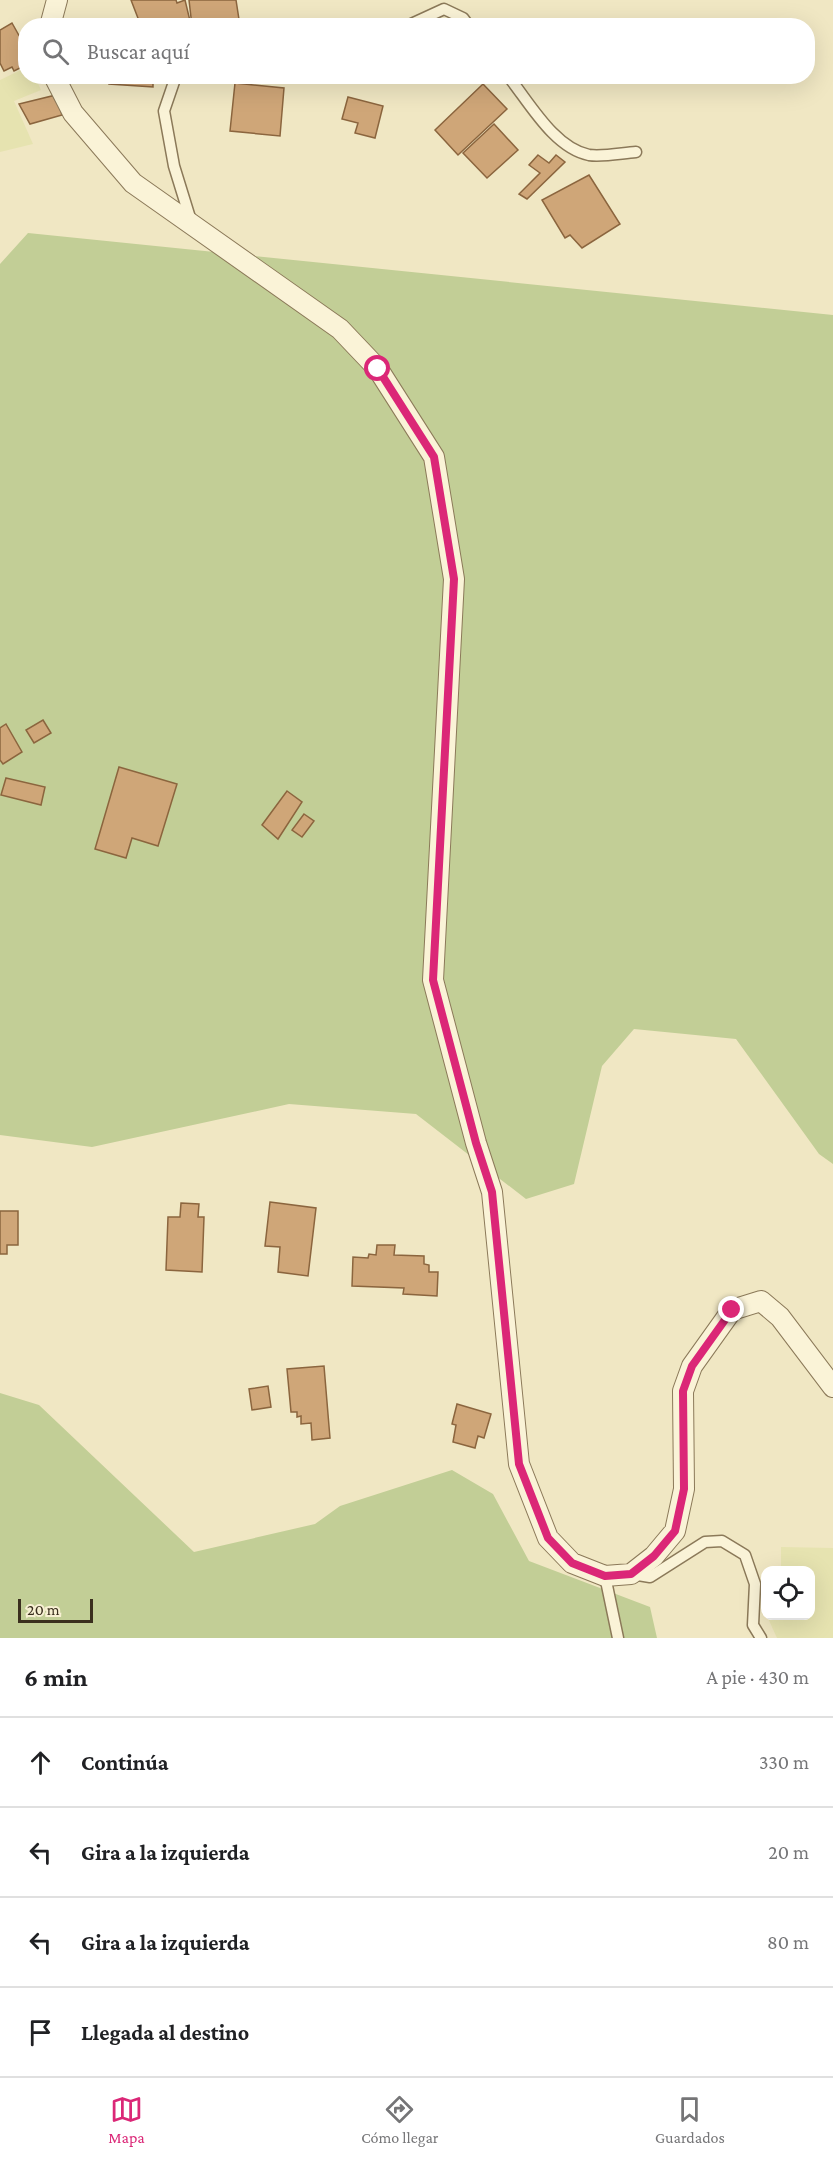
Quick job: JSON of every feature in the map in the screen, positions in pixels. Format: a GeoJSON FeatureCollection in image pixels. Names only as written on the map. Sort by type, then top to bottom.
{"type":"FeatureCollection","features":[{"type":"Feature","properties":{"kind":"street"},"geometry":{"type":"LineString","coordinates":[[52,18],[57,0]]}},
{"type":"Feature","properties":{"kind":"street"},"geometry":{"type":"LineString","coordinates":[[58,84],[73,113],[133,183],[339,329],[378,369],[434,457],[454,579],[433,980],[473,1133],[492,1192],[519,1464],[548,1538],[572,1563],[605,1576],[631,1574],[654,1556],[675,1531],[684,1489],[683,1391],[692,1366],[732,1310],[761,1301],[780,1317],[833,1387]]}},
{"type":"Feature","properties":{"kind":"lane"},"geometry":{"type":"LineString","coordinates":[[424,18],[444,9],[463,18]]}},
{"type":"Feature","properties":{"kind":"lane"},"geometry":{"type":"LineString","coordinates":[[173,84],[164,111],[174,166],[192,224]]}},
{"type":"Feature","properties":{"kind":"lane"},"geometry":{"type":"LineString","coordinates":[[514,84],[566,145],[589,155],[636,152]]}},
{"type":"Feature","properties":{"kind":"lane"},"geometry":{"type":"LineString","coordinates":[[631,1574],[650,1577],[705,1542],[722,1541],[745,1555],[755,1584],[753,1625],[761,1638]]}},
{"type":"Feature","properties":{"kind":"lane"},"geometry":{"type":"LineString","coordinates":[[605,1576],[618,1638]]}},
{"type":"Feature","properties":{"kind":"shaded area"},"geometry":{"type":"Polygon","coordinates":[[[18,71],[18,84],[38,84],[41,90],[14,101],[33,144],[0,152],[0,80],[18,71]]]}},
{"type":"Feature","properties":{"kind":"shaded area"},"geometry":{"type":"Polygon","coordinates":[[[781,1547],[833,1548],[833,1638],[777,1638],[769,1620],[815,1620],[815,1566],[781,1566],[781,1547]]]}},
{"type":"Feature","properties":{"kind":"green space"},"geometry":{"type":"Polygon","coordinates":[[[28,233],[833,315],[833,1164],[819,1154],[736,1039],[634,1029],[602,1066],[574,1184],[526,1199],[416,1114],[289,1104],[92,1147],[0,1135],[0,264],[28,233]]]}},
{"type":"Feature","properties":{"kind":"green space"},"geometry":{"type":"Polygon","coordinates":[[[0,1393],[39,1405],[194,1552],[315,1524],[340,1506],[452,1470],[493,1494],[529,1561],[650,1607],[657,1638],[0,1638],[0,1393]]]}},
{"type":"Feature","properties":{"kind":"building"},"geometry":{"type":"Polygon","coordinates":[[[131,0],[176,0],[177,3],[185,0],[189,18],[138,18],[131,0]]]}},
{"type":"Feature","properties":{"kind":"building"},"geometry":{"type":"Polygon","coordinates":[[[189,0],[236,0],[239,18],[191,18],[189,0]]]}},
{"type":"Feature","properties":{"kind":"building"},"geometry":{"type":"Polygon","coordinates":[[[12,23],[18,34],[18,69],[14,71],[12,67],[4,71],[0,63],[0,30],[12,23]]]}},
{"type":"Feature","properties":{"kind":"building"},"geometry":{"type":"Polygon","coordinates":[[[109,84],[153,84],[153,87],[109,84]]]}},
{"type":"Feature","properties":{"kind":"building"},"geometry":{"type":"Polygon","coordinates":[[[235,84],[284,88],[280,136],[230,131],[235,84]]]}},
{"type":"Feature","properties":{"kind":"building"},"geometry":{"type":"Polygon","coordinates":[[[483,84],[507,109],[458,155],[435,130],[483,84]]]}},
{"type":"Feature","properties":{"kind":"building"},"geometry":{"type":"Polygon","coordinates":[[[56,95],[62,115],[30,124],[19,104],[56,95]]]}},
{"type":"Feature","properties":{"kind":"building"},"geometry":{"type":"Polygon","coordinates":[[[348,97],[383,106],[375,138],[355,133],[358,123],[342,119],[348,97]]]}},
{"type":"Feature","properties":{"kind":"building"},"geometry":{"type":"Polygon","coordinates":[[[494,124],[518,150],[487,178],[463,153],[494,124]]]}},
{"type":"Feature","properties":{"kind":"building"},"geometry":{"type":"Polygon","coordinates":[[[538,155],[549,163],[556,155],[565,162],[527,199],[519,194],[540,173],[529,165],[538,155]]]}},
{"type":"Feature","properties":{"kind":"building"},"geometry":{"type":"Polygon","coordinates":[[[589,175],[620,224],[582,248],[570,235],[565,238],[542,200],[589,175]]]}},
{"type":"Feature","properties":{"kind":"building"},"geometry":{"type":"Polygon","coordinates":[[[43,720],[51,733],[34,743],[26,730],[43,720]]]}},
{"type":"Feature","properties":{"kind":"building"},"geometry":{"type":"Polygon","coordinates":[[[6,724],[22,752],[3,764],[0,760],[0,728],[6,724]]]}},
{"type":"Feature","properties":{"kind":"building"},"geometry":{"type":"Polygon","coordinates":[[[119,767],[177,784],[158,846],[132,838],[126,858],[95,849],[119,767]]]}},
{"type":"Feature","properties":{"kind":"building"},"geometry":{"type":"Polygon","coordinates":[[[6,778],[45,787],[41,805],[1,795],[6,778]]]}},
{"type":"Feature","properties":{"kind":"building"},"geometry":{"type":"Polygon","coordinates":[[[287,791],[302,802],[278,839],[262,825],[287,791]]]}},
{"type":"Feature","properties":{"kind":"building"},"geometry":{"type":"Polygon","coordinates":[[[304,814],[314,821],[302,837],[292,830],[304,814]]]}},
{"type":"Feature","properties":{"kind":"building"},"geometry":{"type":"Polygon","coordinates":[[[270,1202],[316,1208],[308,1276],[278,1272],[280,1247],[265,1246],[270,1202]]]}},
{"type":"Feature","properties":{"kind":"building"},"geometry":{"type":"Polygon","coordinates":[[[181,1203],[199,1204],[198,1217],[204,1217],[202,1272],[166,1270],[168,1217],[180,1217],[181,1203]]]}},
{"type":"Feature","properties":{"kind":"building"},"geometry":{"type":"Polygon","coordinates":[[[0,1211],[18,1211],[18,1245],[7,1245],[7,1254],[0,1254],[0,1211]]]}},
{"type":"Feature","properties":{"kind":"building"},"geometry":{"type":"Polygon","coordinates":[[[377,1245],[395,1245],[394,1255],[424,1256],[424,1264],[429,1265],[429,1272],[438,1272],[437,1296],[403,1294],[404,1288],[352,1286],[353,1257],[368,1258],[369,1254],[376,1255],[377,1245]]]}},
{"type":"Feature","properties":{"kind":"building"},"geometry":{"type":"Polygon","coordinates":[[[324,1366],[330,1438],[312,1440],[311,1423],[301,1424],[301,1416],[297,1417],[297,1412],[291,1412],[287,1369],[324,1366]]]}},
{"type":"Feature","properties":{"kind":"building"},"geometry":{"type":"Polygon","coordinates":[[[268,1386],[271,1407],[252,1410],[249,1389],[268,1386]]]}},
{"type":"Feature","properties":{"kind":"building"},"geometry":{"type":"Polygon","coordinates":[[[457,1404],[491,1414],[484,1438],[478,1436],[475,1448],[453,1442],[456,1425],[452,1424],[457,1404]]]}},
{"type":"Feature","properties":{"kind":"route"},"geometry":{"type":"LineString","coordinates":[[378,369],[434,457],[454,579],[433,980],[476,1143],[492,1192],[519,1464],[548,1538],[572,1563],[605,1576],[631,1574],[654,1556],[675,1531],[684,1489],[683,1391],[692,1366],[709,1339],[732,1310]]}}]}
